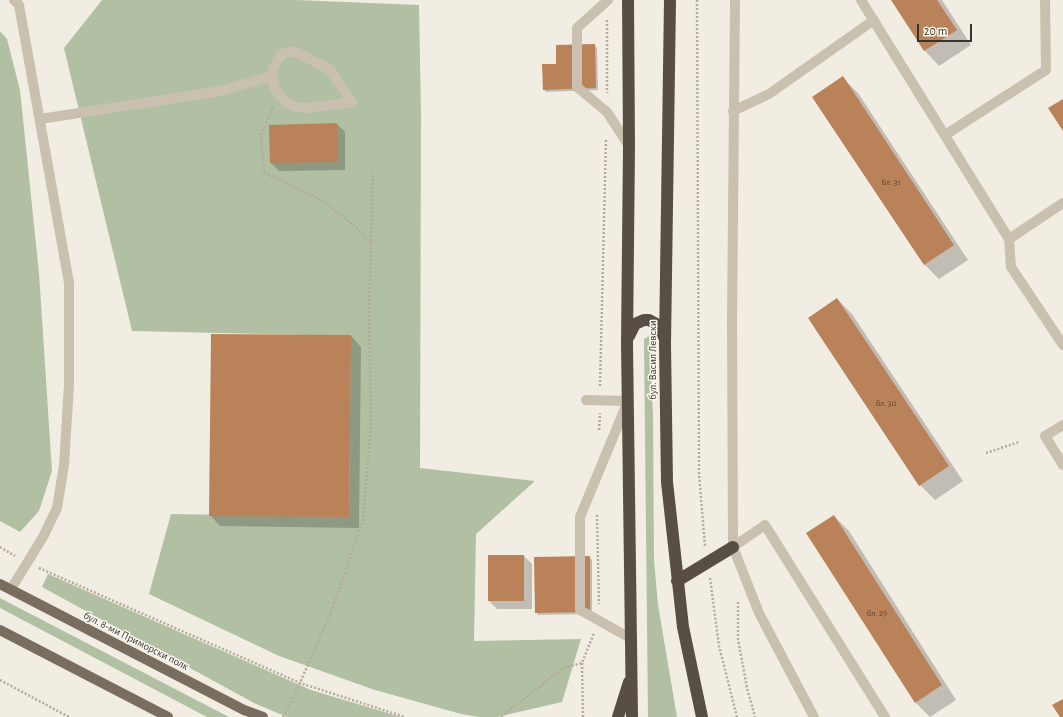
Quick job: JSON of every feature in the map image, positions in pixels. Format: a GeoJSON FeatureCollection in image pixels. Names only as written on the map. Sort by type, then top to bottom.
{"type":"FeatureCollection","features":[{"type":"Feature","properties":{"kind":"highway"},"geometry":{"type":"LineString","coordinates":[[628,0],[629,146],[627,344],[633,717]]}},
{"type":"Feature","properties":{"kind":"highway","name":"бул. Васил Левски"},"geometry":{"type":"LineString","coordinates":[[670,0],[665,344],[667,482],[683,627],[702,717]]}},
{"type":"Feature","properties":{"kind":"highway"},"geometry":{"type":"LineString","coordinates":[[627,344],[630,332],[635,324],[644,320],[649,320],[661,328],[665,344]]}},
{"type":"Feature","properties":{"kind":"highway"},"geometry":{"type":"LineString","coordinates":[[677,581],[733,547]]}},
{"type":"Feature","properties":{"kind":"highway"},"geometry":{"type":"LineString","coordinates":[[618,717],[632,669]]}},
{"type":"Feature","properties":{"kind":"highway"},"geometry":{"type":"LineString","coordinates":[[696,692],[698,717]]}},
{"type":"Feature","properties":{"kind":"main road","name":"бул. 8-ми Приморски полк"},"geometry":{"type":"LineString","coordinates":[[0,584],[244,710],[262,717]]}},
{"type":"Feature","properties":{"kind":"main road"},"geometry":{"type":"LineString","coordinates":[[0,630],[168,717]]}},
{"type":"Feature","properties":{"kind":"lane"},"geometry":{"type":"LineString","coordinates":[[11,589],[43,537],[57,508],[64,465],[69,385],[69,283],[19,5],[14,0]]}},
{"type":"Feature","properties":{"kind":"lane"},"geometry":{"type":"LineString","coordinates":[[735,0],[732,320],[733,547],[759,613],[814,717]]}},
{"type":"Feature","properties":{"kind":"lane"},"geometry":{"type":"LineString","coordinates":[[861,0],[1009,239],[1011,267],[1063,345]]}},
{"type":"Feature","properties":{"kind":"lane"},"geometry":{"type":"LineString","coordinates":[[945,135],[1046,70],[1045,0]]}},
{"type":"Feature","properties":{"kind":"lane"},"geometry":{"type":"LineString","coordinates":[[607,1],[577,28],[577,88],[607,112],[629,146]]}},
{"type":"Feature","properties":{"kind":"lane"},"geometry":{"type":"LineString","coordinates":[[733,110],[769,94],[874,20]]}},
{"type":"Feature","properties":{"kind":"lane"},"geometry":{"type":"LineString","coordinates":[[294,51],[329,70],[352,102],[307,108],[297,107],[288,104],[278,94],[274,87],[272,76],[276,61],[281,54],[294,51]]}},
{"type":"Feature","properties":{"kind":"lane"},"geometry":{"type":"LineString","coordinates":[[40,119],[221,91],[272,76]]}},
{"type":"Feature","properties":{"kind":"lane"},"geometry":{"type":"LineString","coordinates":[[1009,239],[1063,203]]}},
{"type":"Feature","properties":{"kind":"lane"},"geometry":{"type":"LineString","coordinates":[[586,400],[628,401],[580,517],[580,610],[632,639]]}},
{"type":"Feature","properties":{"kind":"lane"},"geometry":{"type":"LineString","coordinates":[[1063,425],[1045,436],[1063,465]]}},
{"type":"Feature","properties":{"kind":"lane"},"geometry":{"type":"LineString","coordinates":[[733,547],[765,525],[885,717]]}},
{"type":"Feature","properties":{"kind":"path"},"geometry":{"type":"LineString","coordinates":[[697,0],[699,474],[704,536],[719,646],[737,717]]}},
{"type":"Feature","properties":{"kind":"path"},"geometry":{"type":"LineString","coordinates":[[599,437],[607,112],[607,1]]}},
{"type":"Feature","properties":{"kind":"path"},"geometry":{"type":"LineString","coordinates":[[278,94],[261,135],[264,172],[323,201],[356,227],[371,243]]}},
{"type":"Feature","properties":{"kind":"path"},"geometry":{"type":"LineString","coordinates":[[283,717],[300,683],[333,607],[363,520],[371,424],[369,312],[373,172]]}},
{"type":"Feature","properties":{"kind":"path"},"geometry":{"type":"LineString","coordinates":[[986,453],[1019,442]]}},
{"type":"Feature","properties":{"kind":"path"},"geometry":{"type":"LineString","coordinates":[[583,717],[582,663],[599,621],[598,509]]}},
{"type":"Feature","properties":{"kind":"path"},"geometry":{"type":"LineString","coordinates":[[0,547],[27,563],[300,683],[405,717]]}},
{"type":"Feature","properties":{"kind":"path"},"geometry":{"type":"LineString","coordinates":[[748,582],[741,589],[738,600],[738,639],[747,688],[755,717]]}},
{"type":"Feature","properties":{"kind":"path"},"geometry":{"type":"LineString","coordinates":[[501,717],[563,668],[582,663]]}},
{"type":"Feature","properties":{"kind":"path"},"geometry":{"type":"LineString","coordinates":[[0,680],[69,717]]}},
{"type":"Feature","properties":{"kind":"green space"},"geometry":{"type":"Polygon","coordinates":[[[102,0],[296,0],[419,5],[421,115],[420,468],[535,481],[476,534],[474,641],[581,639],[562,702],[497,717],[479,717],[461,714],[375,690],[279,656],[149,594],[171,514],[349,517],[351,336],[132,331],[64,48],[102,0]]]}},
{"type":"Feature","properties":{"kind":"green space"},"geometry":{"type":"Polygon","coordinates":[[[0,31],[7,39],[20,90],[39,273],[52,471],[39,511],[20,532],[0,521],[0,31]]]}},
{"type":"Feature","properties":{"kind":"green space"},"geometry":{"type":"Polygon","coordinates":[[[649,336],[653,416],[654,560],[658,605],[677,717],[648,717],[644,339],[649,336]]]}},
{"type":"Feature","properties":{"kind":"green space"},"geometry":{"type":"Polygon","coordinates":[[[48,574],[311,690],[401,717],[287,717],[254,703],[42,587],[48,574]]]}},
{"type":"Feature","properties":{"kind":"green space"},"geometry":{"type":"Polygon","coordinates":[[[0,598],[229,717],[207,717],[0,608],[0,598]]]}},
{"type":"Feature","properties":{"kind":"building"},"geometry":{"type":"Polygon","coordinates":[[[891,0],[937,0],[957,30],[924,51],[891,0]]]}},
{"type":"Feature","properties":{"kind":"building"},"geometry":{"type":"Polygon","coordinates":[[[595,44],[596,88],[543,90],[542,64],[556,64],[556,45],[595,44]]]}},
{"type":"Feature","properties":{"kind":"building"},"geometry":{"type":"Polygon","coordinates":[[[843,76],[954,245],[924,265],[812,97],[843,76]]]}},
{"type":"Feature","properties":{"kind":"building"},"geometry":{"type":"Polygon","coordinates":[[[1063,99],[1063,131],[1048,108],[1063,99]]]}},
{"type":"Feature","properties":{"kind":"building"},"geometry":{"type":"Polygon","coordinates":[[[337,123],[338,162],[270,163],[269,125],[337,123]]]}},
{"type":"Feature","properties":{"kind":"building"},"geometry":{"type":"Polygon","coordinates":[[[837,298],[949,466],[919,486],[808,318],[837,298]]]}},
{"type":"Feature","properties":{"kind":"building"},"geometry":{"type":"Polygon","coordinates":[[[211,334],[351,335],[349,517],[209,516],[211,334]]]}},
{"type":"Feature","properties":{"kind":"building"},"geometry":{"type":"Polygon","coordinates":[[[834,515],[942,685],[915,703],[806,533],[834,515]]]}},
{"type":"Feature","properties":{"kind":"building"},"geometry":{"type":"Polygon","coordinates":[[[488,555],[524,555],[524,601],[488,601],[488,555]]]}},
{"type":"Feature","properties":{"kind":"building"},"geometry":{"type":"Polygon","coordinates":[[[590,556],[590,612],[535,613],[534,557],[590,556]]]}},
{"type":"Feature","properties":{"kind":"building"},"geometry":{"type":"Polygon","coordinates":[[[1063,699],[1063,717],[1060,717],[1052,705],[1063,699]]]}}]}
